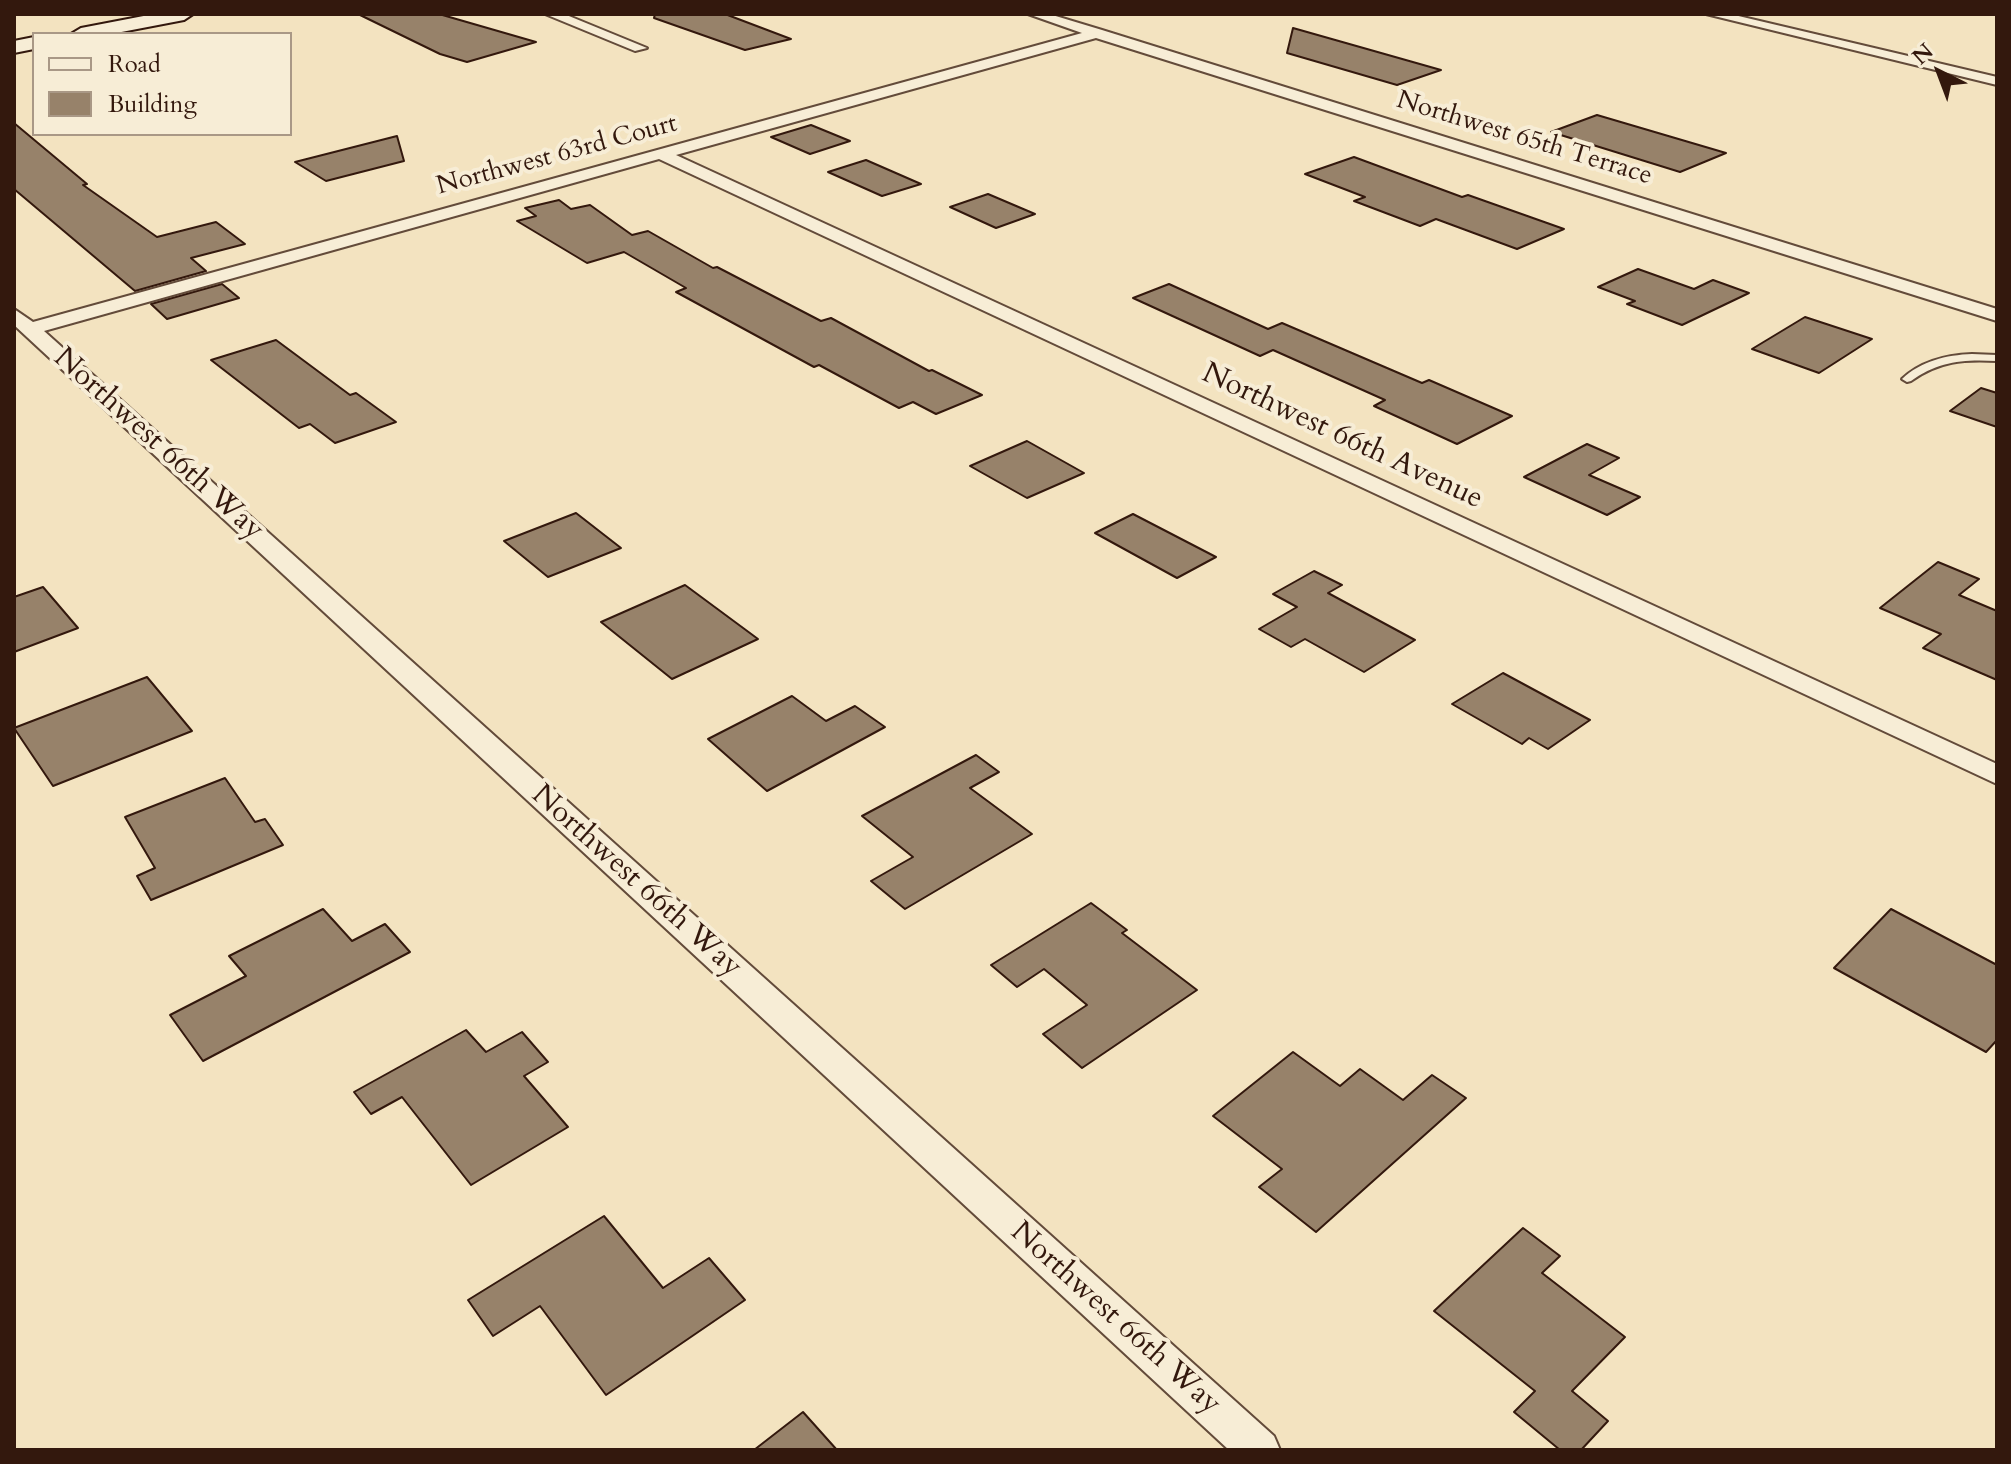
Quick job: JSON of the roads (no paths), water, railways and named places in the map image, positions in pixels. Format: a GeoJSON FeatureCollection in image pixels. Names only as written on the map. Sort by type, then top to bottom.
{"type":"FeatureCollection","features":[{"type":"Feature","properties":{"kind":"street"},"geometry":{"type":"LineString","coordinates":[[91,32],[184,14]]}},
{"type":"Feature","properties":{"kind":"street"},"geometry":{"type":"LineString","coordinates":[[552,14],[640,48]]}},
{"type":"Feature","properties":{"kind":"street","name":"Northwest 65th Terrace"},"geometry":{"type":"LineString","coordinates":[[1035,14],[1997,315]]}},
{"type":"Feature","properties":{"kind":"street"},"geometry":{"type":"LineString","coordinates":[[1713,14],[1997,81]]}},
{"type":"Feature","properties":{"kind":"street","name":"Northwest 63rd Court"},"geometry":{"type":"LineString","coordinates":[[22,322],[661,154],[1097,33]]}},
{"type":"Feature","properties":{"kind":"street","name":"Northwest 66th Avenue"},"geometry":{"type":"LineString","coordinates":[[661,154],[1997,775]]}},
{"type":"Feature","properties":{"kind":"street","name":"Northwest 66th Way"},"geometry":{"type":"LineString","coordinates":[[22,322],[1259,1450]]}},
{"type":"Feature","properties":{"kind":"lane"},"geometry":{"type":"LineString","coordinates":[[1907,379],[1923,365],[1934,361],[1956,357],[1997,358]]}}]}
